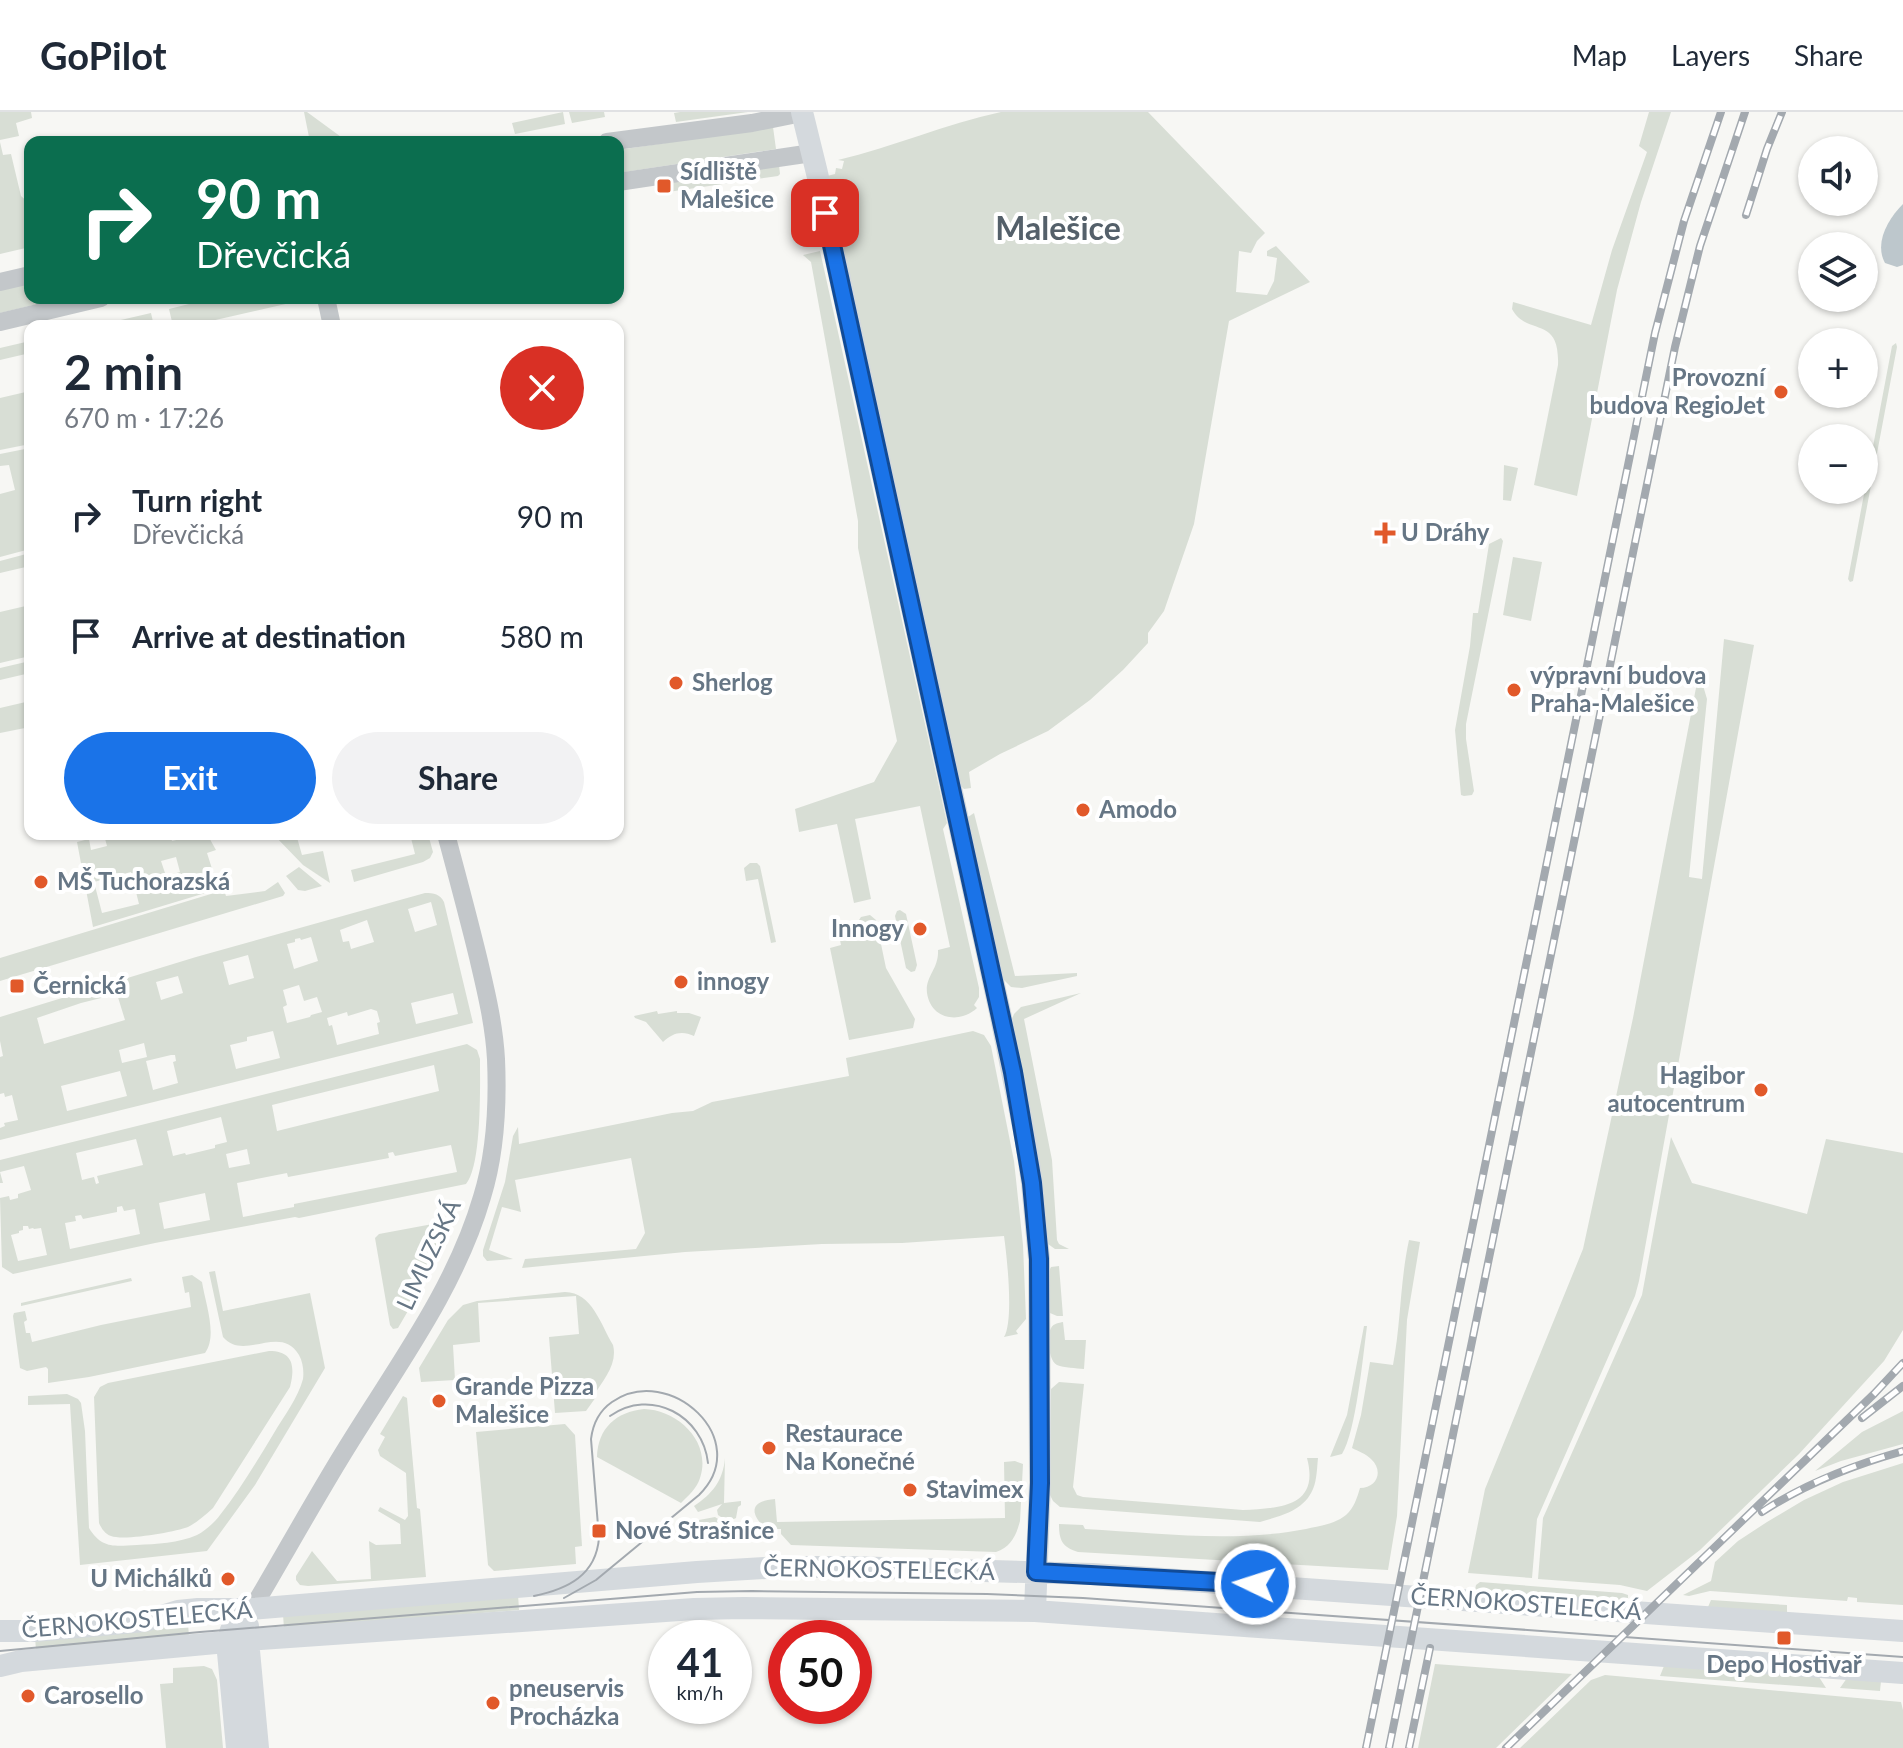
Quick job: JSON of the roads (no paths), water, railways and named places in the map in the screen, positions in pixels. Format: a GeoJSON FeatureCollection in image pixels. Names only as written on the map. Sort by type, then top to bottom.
{"type":"FeatureCollection","features":[{"type":"Feature","properties":{"kind":"main road"},"geometry":{"type":"LineString","coordinates":[[802,112],[1026,1141],[1039,1259],[1040,1483],[1035,1611]]}},
{"type":"Feature","properties":{"kind":"main road","name":"ČERNOKOSTELECKÁ"},"geometry":{"type":"LineString","coordinates":[[0,1631],[35,1631],[145,1621],[178,1611],[198,1609],[252,1609],[624,1577],[775,1567],[862,1567],[1107,1575],[1903,1631]]}},
{"type":"Feature","properties":{"kind":"main road","name":"ČERNOKOSTELECKÁ"},"geometry":{"type":"LineString","coordinates":[[10,1663],[237,1641],[744,1608],[1035,1611],[1903,1673]]}},
{"type":"Feature","properties":{"kind":"main road"},"geometry":{"type":"LineString","coordinates":[[252,1609],[232,1630],[237,1641],[258,1748]]}},
{"type":"Feature","properties":{"kind":"main road"},"geometry":{"type":"LineString","coordinates":[[237,1641],[237,1748]]}},
{"type":"Feature","properties":{"kind":"street"},"geometry":{"type":"LineString","coordinates":[[624,140],[752,123],[802,112]]}},
{"type":"Feature","properties":{"kind":"street"},"geometry":{"type":"LineString","coordinates":[[624,181],[812,153]]}},
{"type":"Feature","properties":{"kind":"street"},"geometry":{"type":"LineString","coordinates":[[0,282],[24,276]]}},
{"type":"Feature","properties":{"kind":"street"},"geometry":{"type":"LineString","coordinates":[[0,322],[76,304]]}},
{"type":"Feature","properties":{"kind":"street","name":"LIMUZSKÁ"},"geometry":{"type":"LineString","coordinates":[[252,1609],[342,1454],[447,1285],[483,1196],[496,1117],[494,1041],[486,990],[448,840]]}},
{"type":"Feature","properties":{"kind":"tram line"},"geometry":{"type":"LineString","coordinates":[[534,1596],[558,1589],[578,1578],[586,1571],[597,1551],[599,1538],[591,1439],[600,1413],[612,1402],[634,1392],[658,1392],[679,1399],[698,1413],[711,1431],[717,1452],[714,1474],[699,1495],[596,1580],[564,1598]]}},
{"type":"Feature","properties":{"kind":"tram line"},"geometry":{"type":"LineString","coordinates":[[610,1416],[642,1404],[672,1411],[686,1420],[696,1432],[704,1446],[708,1463]]}},
{"type":"Feature","properties":{"kind":"tram line"},"geometry":{"type":"LineString","coordinates":[[0,1651],[697,1592],[752,1591],[1083,1598],[1903,1657]]}},
{"type":"Feature","properties":{"kind":"railway"},"geometry":{"type":"LineString","coordinates":[[1366,1748],[1655,333],[1684,221],[1721,112]]}},
{"type":"Feature","properties":{"kind":"railway"},"geometry":{"type":"LineString","coordinates":[[1389,1748],[1675,347],[1700,246],[1745,112]]}},
{"type":"Feature","properties":{"kind":"railway"},"geometry":{"type":"LineString","coordinates":[[1746,215],[1782,112]]}},
{"type":"Feature","properties":{"kind":"railway"},"geometry":{"type":"LineString","coordinates":[[1506,1748],[1903,1363]]}},
{"type":"Feature","properties":{"kind":"railway"},"geometry":{"type":"LineString","coordinates":[[1862,1418],[1903,1386]]}},
{"type":"Feature","properties":{"kind":"railway"},"geometry":{"type":"LineString","coordinates":[[1762,1512],[1830,1476],[1903,1451]]}},
{"type":"Feature","properties":{"kind":"railway"},"geometry":{"type":"LineString","coordinates":[[1409,1748],[1430,1648]]}},
{"type":"Feature","properties":{"kind":"place","name":"Sídliště Malešice"},"geometry":{"type":"Point","coordinates":[664,186]}},
{"type":"Feature","properties":{"kind":"place","name":"Provozní budova RegioJet"},"geometry":{"type":"Point","coordinates":[1781,392]}},
{"type":"Feature","properties":{"kind":"place","name":"U Dráhy"},"geometry":{"type":"Point","coordinates":[1385,533]}},
{"type":"Feature","properties":{"kind":"place","name":"Sherlog"},"geometry":{"type":"Point","coordinates":[676,683]}},
{"type":"Feature","properties":{"kind":"place","name":"výpravní budova Praha-Malešice"},"geometry":{"type":"Point","coordinates":[1514,690]}},
{"type":"Feature","properties":{"kind":"place","name":"Amodo"},"geometry":{"type":"Point","coordinates":[1083,810]}},
{"type":"Feature","properties":{"kind":"place","name":"MŠ Tuchorazská"},"geometry":{"type":"Point","coordinates":[41,882]}},
{"type":"Feature","properties":{"kind":"place","name":"Innogy"},"geometry":{"type":"Point","coordinates":[920,929]}},
{"type":"Feature","properties":{"kind":"place","name":"innogy"},"geometry":{"type":"Point","coordinates":[681,982]}},
{"type":"Feature","properties":{"kind":"place","name":"Černická"},"geometry":{"type":"Point","coordinates":[17,986]}},
{"type":"Feature","properties":{"kind":"place","name":"Hagibor autocentrum"},"geometry":{"type":"Point","coordinates":[1761,1090]}},
{"type":"Feature","properties":{"kind":"place","name":"Grande Pizza Malešice"},"geometry":{"type":"Point","coordinates":[439,1401]}},
{"type":"Feature","properties":{"kind":"place","name":"Restaurace Na Konečné"},"geometry":{"type":"Point","coordinates":[769,1448]}},
{"type":"Feature","properties":{"kind":"place","name":"Stavimex"},"geometry":{"type":"Point","coordinates":[910,1490]}},
{"type":"Feature","properties":{"kind":"place","name":"Nové Strašnice"},"geometry":{"type":"Point","coordinates":[599,1531]}},
{"type":"Feature","properties":{"kind":"place","name":"U Michálků"},"geometry":{"type":"Point","coordinates":[228,1579]}},
{"type":"Feature","properties":{"kind":"place","name":"Depo Hostivař"},"geometry":{"type":"Point","coordinates":[1784,1638]}},
{"type":"Feature","properties":{"kind":"place","name":"Carosello"},"geometry":{"type":"Point","coordinates":[28,1696]}},
{"type":"Feature","properties":{"kind":"place","name":"pneuservis Procházka"},"geometry":{"type":"Point","coordinates":[493,1703]}},
{"type":"Feature","properties":{"kind":"district","name":"Malešice"},"geometry":{"type":"Point","coordinates":[1058,229]}}]}
